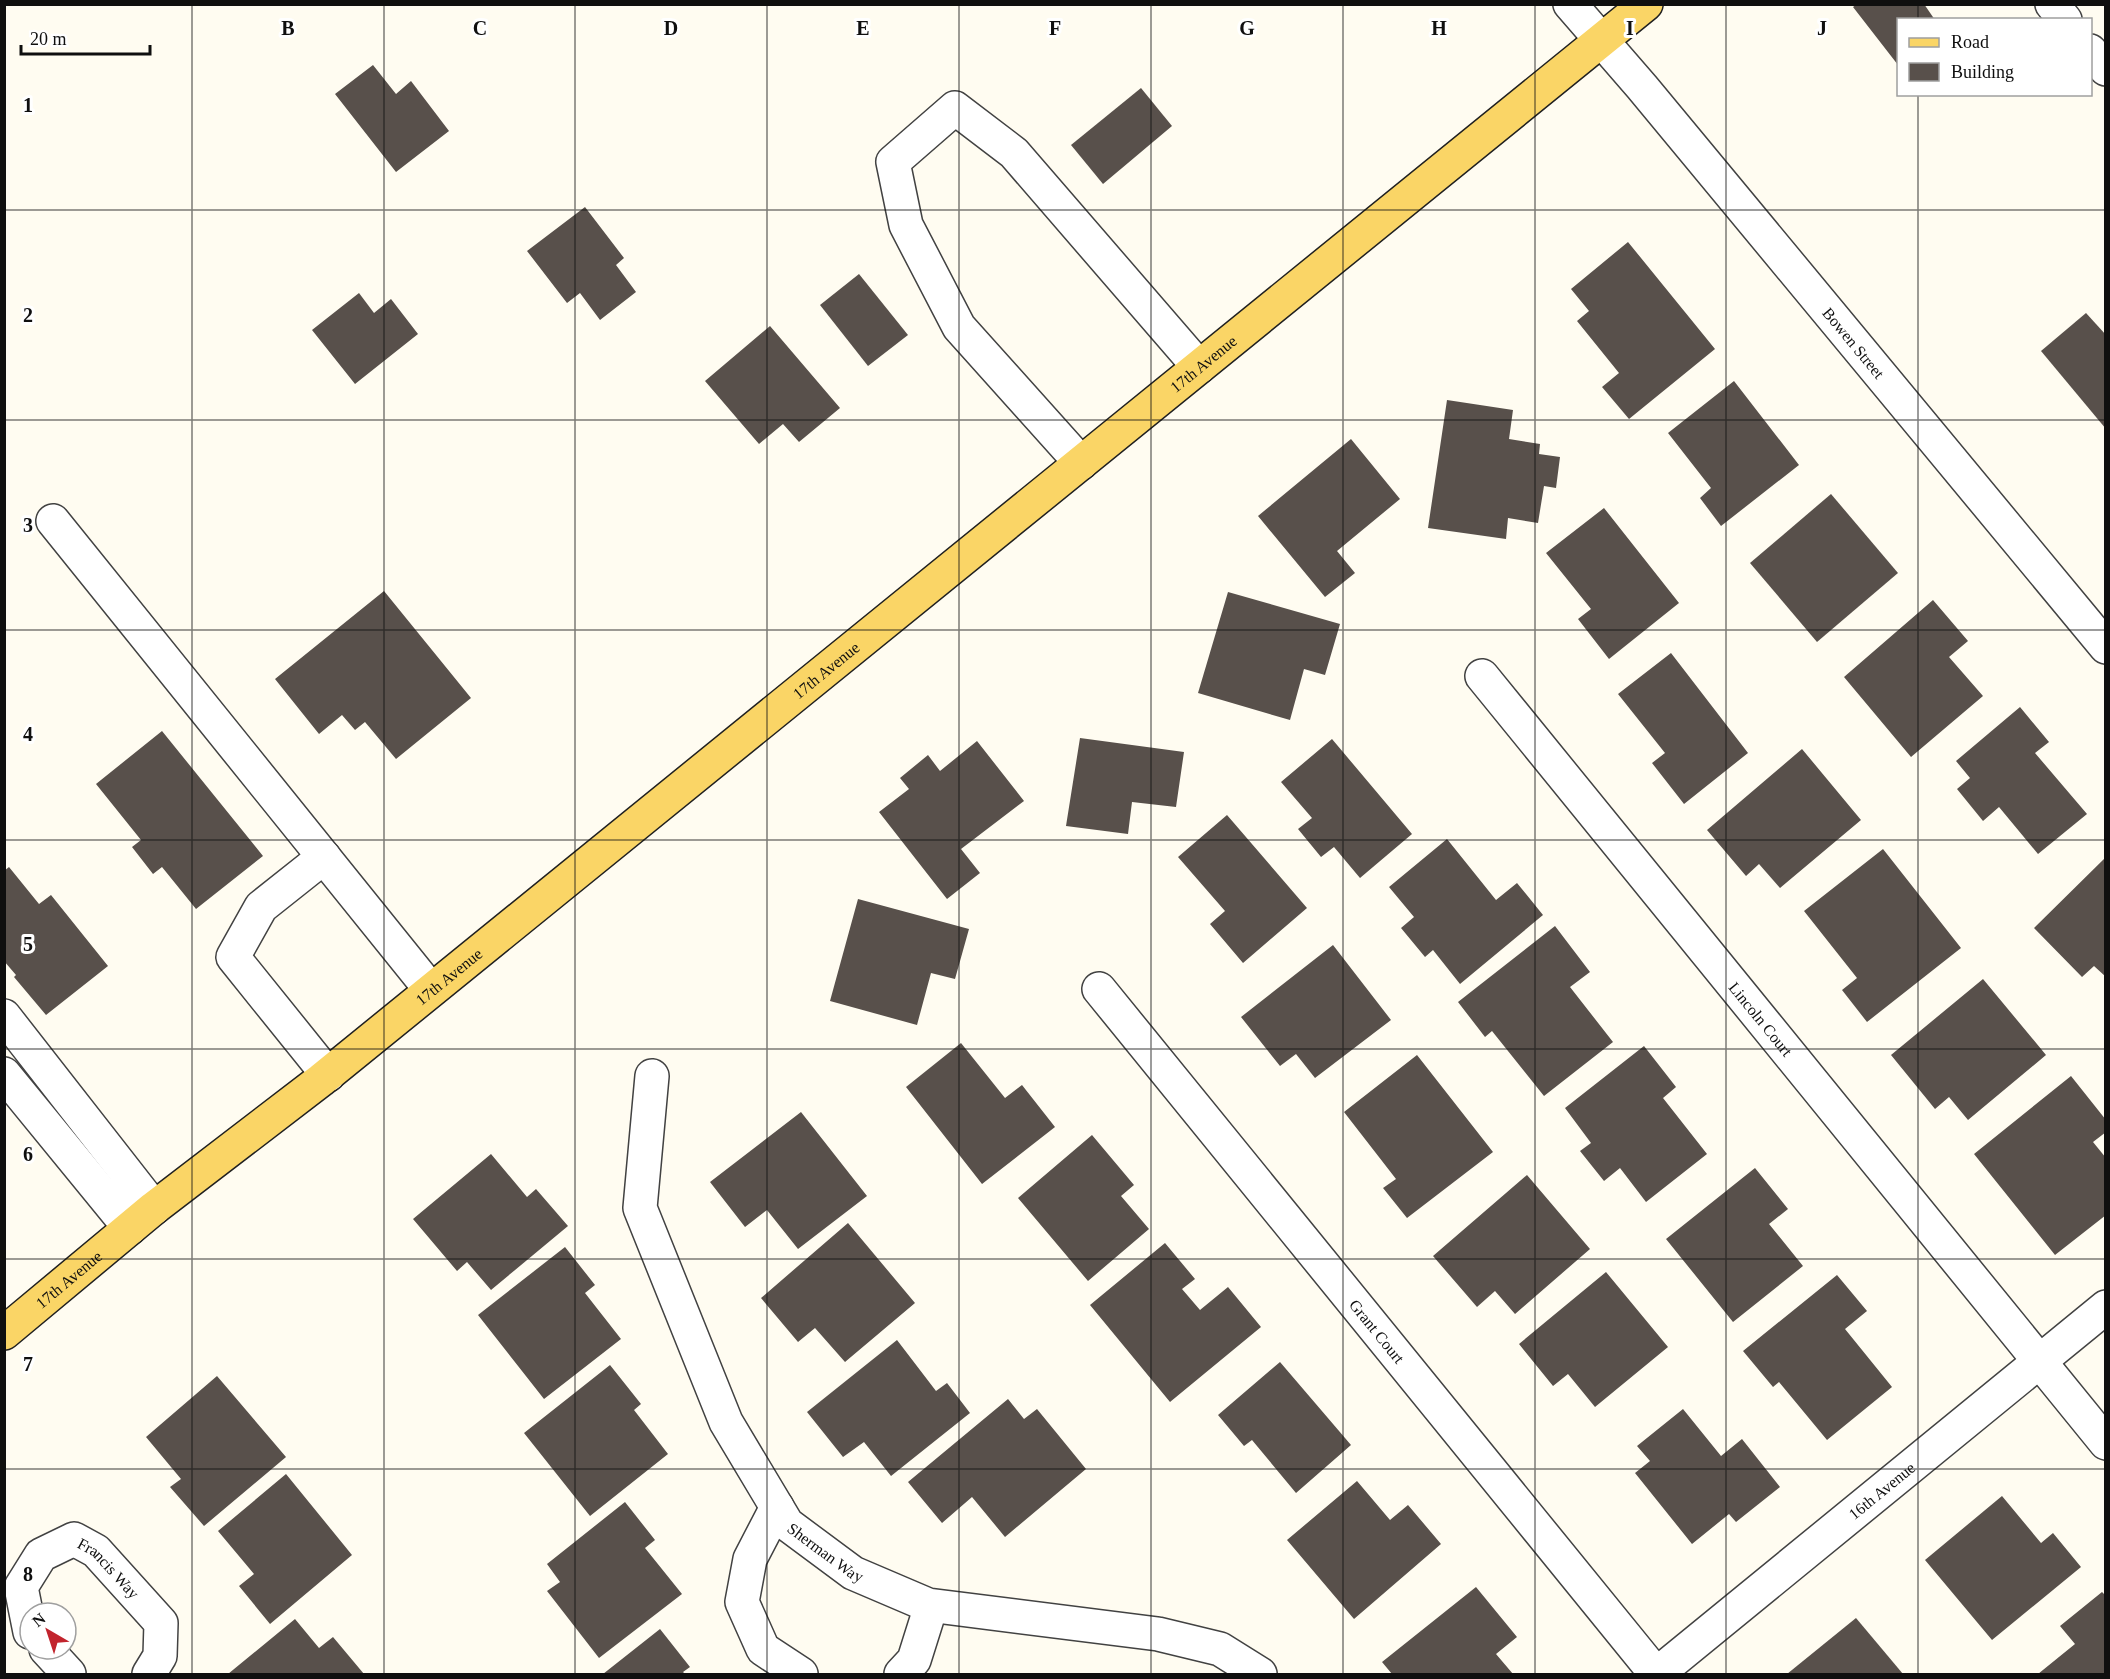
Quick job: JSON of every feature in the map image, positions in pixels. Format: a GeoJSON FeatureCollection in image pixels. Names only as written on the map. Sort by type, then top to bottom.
{"type":"FeatureCollection","features":[{"type":"Feature","properties":{"kind":"main road","name":"17th Avenue"},"geometry":{"type":"LineString","coordinates":[[4,1333],[142,1218],[328,1075],[1646,4]]}},
{"type":"Feature","properties":{"kind":"street","name":"Bowen Street"},"geometry":{"type":"LineString","coordinates":[[1570,4],[2106,647]]}},
{"type":"Feature","properties":{"kind":"street"},"geometry":{"type":"LineString","coordinates":[[2052,4],[2063,18]]}},
{"type":"Feature","properties":{"kind":"street"},"geometry":{"type":"LineString","coordinates":[[2092,52],[2106,69]]}},
{"type":"Feature","properties":{"kind":"street"},"geometry":{"type":"LineString","coordinates":[[1081,464],[959,327],[906,225],[893,162],[955,108],[1014,153],[1199,368]]}},
{"type":"Feature","properties":{"kind":"street"},"geometry":{"type":"LineString","coordinates":[[53,521],[431,990]]}},
{"type":"Feature","properties":{"kind":"street","name":"Lincoln Court"},"geometry":{"type":"LineString","coordinates":[[1482,676],[2106,1443]]}},
{"type":"Feature","properties":{"kind":"street"},"geometry":{"type":"LineString","coordinates":[[324,857],[261,907],[233,957],[328,1075]]}},
{"type":"Feature","properties":{"kind":"street","name":"Grant Court"},"geometry":{"type":"LineString","coordinates":[[1099,989],[1657,1674]]}},
{"type":"Feature","properties":{"kind":"street"},"geometry":{"type":"LineString","coordinates":[[4,1016],[142,1218]]}},
{"type":"Feature","properties":{"kind":"street"},"geometry":{"type":"LineString","coordinates":[[4,1074],[142,1218]]}},
{"type":"Feature","properties":{"kind":"street","name":"Sherman Way"},"geometry":{"type":"LineString","coordinates":[[652,1076],[640,1208],[726,1422],[787,1524],[853,1573],[931,1606],[1158,1634],[1220,1649],[1260,1674]]}},
{"type":"Feature","properties":{"kind":"street","name":"16th Avenue"},"geometry":{"type":"LineString","coordinates":[[1657,1674],[2106,1307]]}},
{"type":"Feature","properties":{"kind":"street"},"geometry":{"type":"LineString","coordinates":[[777,1507],[750,1559],[742,1602],[763,1649],[801,1674]]}},
{"type":"Feature","properties":{"kind":"street","name":"Francis Way"},"geometry":{"type":"LineString","coordinates":[[24,1601],[21,1587],[41,1555],[74,1539],[96,1551],[161,1623],[160,1656],[149,1674]]}},
{"type":"Feature","properties":{"kind":"street"},"geometry":{"type":"LineString","coordinates":[[901,1674],[914,1660],[931,1606]]}},
{"type":"Feature","properties":{"kind":"street"},"geometry":{"type":"LineString","coordinates":[[57,1661],[69,1674]]}},
{"type":"Feature","properties":{"kind":"building"},"geometry":{"type":"Polygon","coordinates":[[[1857,4],[1924,4],[1934,18],[1897,18],[1897,64],[1853,7],[1857,4]]]}},
{"type":"Feature","properties":{"kind":"building"},"geometry":{"type":"Polygon","coordinates":[[[373,65],[396,94],[411,81],[449,131],[396,172],[335,94],[373,65]]]}},
{"type":"Feature","properties":{"kind":"building"},"geometry":{"type":"Polygon","coordinates":[[[1141,88],[1172,126],[1103,184],[1071,145],[1141,88]]]}},
{"type":"Feature","properties":{"kind":"building"},"geometry":{"type":"Polygon","coordinates":[[[585,207],[624,258],[616,265],[636,292],[600,320],[580,293],[567,303],[527,251],[585,207]]]}},
{"type":"Feature","properties":{"kind":"building"},"geometry":{"type":"Polygon","coordinates":[[[1628,242],[1715,349],[1629,419],[1602,387],[1619,373],[1577,321],[1589,311],[1571,289],[1628,242]]]}},
{"type":"Feature","properties":{"kind":"building"},"geometry":{"type":"Polygon","coordinates":[[[859,274],[908,335],[868,366],[820,305],[859,274]]]}},
{"type":"Feature","properties":{"kind":"building"},"geometry":{"type":"Polygon","coordinates":[[[359,293],[374,313],[391,299],[418,334],[355,384],[312,330],[359,293]]]}},
{"type":"Feature","properties":{"kind":"building"},"geometry":{"type":"Polygon","coordinates":[[[2086,313],[2106,335],[2106,429],[2041,351],[2086,313]]]}},
{"type":"Feature","properties":{"kind":"building"},"geometry":{"type":"Polygon","coordinates":[[[770,326],[840,408],[799,442],[783,424],[759,444],[705,381],[770,326]]]}},
{"type":"Feature","properties":{"kind":"building"},"geometry":{"type":"Polygon","coordinates":[[[1734,381],[1799,465],[1721,526],[1700,498],[1711,488],[1668,433],[1734,381]]]}},
{"type":"Feature","properties":{"kind":"building"},"geometry":{"type":"Polygon","coordinates":[[[1447,400],[1513,410],[1509,439],[1540,444],[1539,454],[1560,457],[1556,488],[1544,486],[1538,523],[1508,518],[1506,539],[1428,528],[1447,400]]]}},
{"type":"Feature","properties":{"kind":"building"},"geometry":{"type":"Polygon","coordinates":[[[1351,439],[1400,499],[1337,551],[1355,573],[1325,597],[1258,516],[1351,439]]]}},
{"type":"Feature","properties":{"kind":"building"},"geometry":{"type":"Polygon","coordinates":[[[1831,494],[1898,573],[1817,642],[1750,563],[1831,494]]]}},
{"type":"Feature","properties":{"kind":"building"},"geometry":{"type":"Polygon","coordinates":[[[1604,508],[1679,603],[1609,659],[1578,619],[1591,609],[1546,553],[1604,508]]]}},
{"type":"Feature","properties":{"kind":"building"},"geometry":{"type":"Polygon","coordinates":[[[384,591],[471,698],[396,759],[365,722],[355,730],[342,715],[319,734],[275,679],[384,591]]]}},
{"type":"Feature","properties":{"kind":"building"},"geometry":{"type":"Polygon","coordinates":[[[1228,592],[1340,624],[1325,675],[1304,669],[1290,720],[1198,693],[1228,592]]]}},
{"type":"Feature","properties":{"kind":"building"},"geometry":{"type":"Polygon","coordinates":[[[1933,600],[1968,641],[1949,657],[1983,696],[1911,757],[1844,677],[1933,600]]]}},
{"type":"Feature","properties":{"kind":"building"},"geometry":{"type":"Polygon","coordinates":[[[1671,653],[1748,753],[1684,804],[1652,763],[1665,753],[1618,694],[1671,653]]]}},
{"type":"Feature","properties":{"kind":"building"},"geometry":{"type":"Polygon","coordinates":[[[2020,707],[2049,742],[2035,753],[2087,814],[2038,854],[1999,807],[1983,821],[1957,789],[1970,778],[1956,761],[2020,707]]]}},
{"type":"Feature","properties":{"kind":"building"},"geometry":{"type":"Polygon","coordinates":[[[162,731],[263,856],[196,909],[162,867],[153,874],[132,847],[141,840],[96,784],[162,731]]]}},
{"type":"Feature","properties":{"kind":"building"},"geometry":{"type":"Polygon","coordinates":[[[1080,738],[1184,752],[1176,807],[1132,802],[1128,834],[1066,826],[1080,738]]]}},
{"type":"Feature","properties":{"kind":"building"},"geometry":{"type":"Polygon","coordinates":[[[1332,739],[1412,834],[1360,878],[1334,847],[1321,857],[1298,829],[1312,818],[1281,782],[1332,739]]]}},
{"type":"Feature","properties":{"kind":"building"},"geometry":{"type":"Polygon","coordinates":[[[977,741],[1024,801],[961,849],[980,873],[947,899],[879,812],[909,789],[900,778],[928,755],[940,771],[977,741]]]}},
{"type":"Feature","properties":{"kind":"building"},"geometry":{"type":"Polygon","coordinates":[[[1802,749],[1861,820],[1780,888],[1759,864],[1746,876],[1707,830],[1802,749]]]}},
{"type":"Feature","properties":{"kind":"building"},"geometry":{"type":"Polygon","coordinates":[[[1227,815],[1307,908],[1243,963],[1210,924],[1225,911],[1178,857],[1227,815]]]}},
{"type":"Feature","properties":{"kind":"building"},"geometry":{"type":"Polygon","coordinates":[[[1447,839],[1496,900],[1517,883],[1543,915],[1460,984],[1433,950],[1425,957],[1401,928],[1414,917],[1389,887],[1447,839]]]}},
{"type":"Feature","properties":{"kind":"building"},"geometry":{"type":"Polygon","coordinates":[[[1883,849],[1961,948],[1867,1022],[1842,990],[1857,978],[1804,911],[1883,849]]]}},
{"type":"Feature","properties":{"kind":"building"},"geometry":{"type":"Polygon","coordinates":[[[2106,857],[2106,977],[2094,966],[2082,977],[2034,928],[2106,857]]]}},
{"type":"Feature","properties":{"kind":"building"},"geometry":{"type":"Polygon","coordinates":[[[9,867],[39,904],[51,895],[108,966],[46,1015],[14,977],[16,975],[4,961],[4,871],[9,867]]]}},
{"type":"Feature","properties":{"kind":"building"},"geometry":{"type":"Polygon","coordinates":[[[858,899],[969,929],[955,979],[931,973],[917,1025],[830,1001],[858,899]]]}},
{"type":"Feature","properties":{"kind":"building"},"geometry":{"type":"Polygon","coordinates":[[[1555,926],[1590,972],[1570,987],[1613,1042],[1544,1096],[1492,1031],[1485,1037],[1458,1002],[1555,926]]]}},
{"type":"Feature","properties":{"kind":"building"},"geometry":{"type":"Polygon","coordinates":[[[1333,945],[1391,1020],[1315,1078],[1296,1054],[1280,1066],[1241,1017],[1333,945]]]}},
{"type":"Feature","properties":{"kind":"building"},"geometry":{"type":"Polygon","coordinates":[[[1983,979],[2046,1055],[1968,1120],[1949,1097],[1935,1109],[1891,1055],[1983,979]]]}},
{"type":"Feature","properties":{"kind":"building"},"geometry":{"type":"Polygon","coordinates":[[[961,1043],[1005,1098],[1022,1085],[1055,1127],[982,1184],[906,1087],[961,1043]]]}},
{"type":"Feature","properties":{"kind":"building"},"geometry":{"type":"Polygon","coordinates":[[[1644,1046],[1676,1087],[1663,1098],[1707,1154],[1646,1202],[1620,1168],[1604,1181],[1580,1151],[1591,1143],[1565,1108],[1644,1046]]]}},
{"type":"Feature","properties":{"kind":"building"},"geometry":{"type":"Polygon","coordinates":[[[1417,1055],[1493,1152],[1407,1218],[1383,1188],[1396,1179],[1344,1112],[1417,1055]]]}},
{"type":"Feature","properties":{"kind":"building"},"geometry":{"type":"Polygon","coordinates":[[[2071,1076],[2106,1120],[2106,1132],[2093,1142],[2106,1158],[2106,1215],[2055,1255],[1974,1154],[2071,1076]]]}},
{"type":"Feature","properties":{"kind":"building"},"geometry":{"type":"Polygon","coordinates":[[[801,1112],[867,1196],[798,1249],[767,1210],[745,1227],[710,1182],[801,1112]]]}},
{"type":"Feature","properties":{"kind":"building"},"geometry":{"type":"Polygon","coordinates":[[[1092,1135],[1134,1185],[1121,1196],[1149,1229],[1088,1281],[1018,1198],[1092,1135]]]}},
{"type":"Feature","properties":{"kind":"building"},"geometry":{"type":"Polygon","coordinates":[[[491,1154],[527,1197],[536,1189],[568,1226],[491,1290],[467,1262],[457,1271],[413,1219],[491,1154]]]}},
{"type":"Feature","properties":{"kind":"building"},"geometry":{"type":"Polygon","coordinates":[[[1755,1168],[1788,1209],[1769,1224],[1803,1266],[1733,1322],[1666,1239],[1755,1168]]]}},
{"type":"Feature","properties":{"kind":"building"},"geometry":{"type":"Polygon","coordinates":[[[1527,1175],[1590,1249],[1515,1314],[1495,1291],[1477,1307],[1433,1256],[1527,1175]]]}},
{"type":"Feature","properties":{"kind":"building"},"geometry":{"type":"Polygon","coordinates":[[[848,1223],[915,1303],[845,1362],[815,1328],[798,1342],[761,1298],[848,1223]]]}},
{"type":"Feature","properties":{"kind":"building"},"geometry":{"type":"Polygon","coordinates":[[[1165,1243],[1195,1279],[1182,1289],[1200,1310],[1228,1287],[1261,1327],[1170,1402],[1090,1305],[1165,1243]]]}},
{"type":"Feature","properties":{"kind":"building"},"geometry":{"type":"Polygon","coordinates":[[[565,1247],[595,1285],[585,1293],[621,1339],[544,1399],[478,1315],[565,1247]]]}},
{"type":"Feature","properties":{"kind":"building"},"geometry":{"type":"Polygon","coordinates":[[[1606,1272],[1668,1347],[1595,1407],[1568,1374],[1553,1386],[1519,1344],[1606,1272]]]}},
{"type":"Feature","properties":{"kind":"building"},"geometry":{"type":"Polygon","coordinates":[[[1837,1275],[1867,1311],[1845,1329],[1892,1387],[1827,1440],[1779,1382],[1773,1387],[1743,1351],[1837,1275]]]}},
{"type":"Feature","properties":{"kind":"building"},"geometry":{"type":"Polygon","coordinates":[[[897,1340],[936,1391],[947,1383],[970,1413],[891,1476],[864,1442],[843,1457],[807,1412],[897,1340]]]}},
{"type":"Feature","properties":{"kind":"building"},"geometry":{"type":"Polygon","coordinates":[[[1280,1362],[1351,1445],[1296,1493],[1252,1440],[1244,1446],[1218,1415],[1280,1362]]]}},
{"type":"Feature","properties":{"kind":"building"},"geometry":{"type":"Polygon","coordinates":[[[610,1365],[641,1404],[634,1410],[668,1454],[590,1516],[524,1433],[610,1365]]]}},
{"type":"Feature","properties":{"kind":"building"},"geometry":{"type":"Polygon","coordinates":[[[217,1376],[286,1457],[204,1526],[170,1487],[181,1479],[146,1437],[217,1376]]]}},
{"type":"Feature","properties":{"kind":"building"},"geometry":{"type":"Polygon","coordinates":[[[1008,1399],[1024,1419],[1037,1409],[1086,1469],[1005,1537],[972,1497],[942,1523],[908,1482],[1008,1399]]]}},
{"type":"Feature","properties":{"kind":"building"},"geometry":{"type":"Polygon","coordinates":[[[1683,1409],[1721,1456],[1742,1439],[1780,1487],[1736,1522],[1729,1514],[1692,1544],[1635,1473],[1650,1461],[1637,1446],[1683,1409]]]}},
{"type":"Feature","properties":{"kind":"building"},"geometry":{"type":"Polygon","coordinates":[[[286,1474],[352,1555],[270,1624],[239,1586],[254,1574],[218,1531],[286,1474]]]}},
{"type":"Feature","properties":{"kind":"building"},"geometry":{"type":"Polygon","coordinates":[[[1357,1481],[1390,1520],[1408,1505],[1441,1544],[1354,1619],[1287,1540],[1357,1481]]]}},
{"type":"Feature","properties":{"kind":"building"},"geometry":{"type":"Polygon","coordinates":[[[2002,1496],[2041,1543],[2053,1533],[2081,1567],[1992,1640],[1925,1560],[2002,1496]]]}},
{"type":"Feature","properties":{"kind":"building"},"geometry":{"type":"Polygon","coordinates":[[[625,1502],[655,1540],[645,1548],[682,1594],[599,1658],[547,1591],[560,1582],[547,1564],[625,1502]]]}},
{"type":"Feature","properties":{"kind":"building"},"geometry":{"type":"Polygon","coordinates":[[[1476,1587],[1517,1637],[1496,1654],[1513,1674],[1392,1674],[1382,1662],[1476,1587]]]}},
{"type":"Feature","properties":{"kind":"building"},"geometry":{"type":"Polygon","coordinates":[[[2102,1592],[2106,1596],[2106,1674],[2038,1674],[2075,1644],[2060,1626],[2102,1592]]]}},
{"type":"Feature","properties":{"kind":"building"},"geometry":{"type":"Polygon","coordinates":[[[1856,1618],[1903,1674],[1787,1674],[1856,1618]]]}},
{"type":"Feature","properties":{"kind":"building"},"geometry":{"type":"Polygon","coordinates":[[[295,1619],[319,1648],[333,1637],[364,1674],[228,1674],[295,1619]]]}},
{"type":"Feature","properties":{"kind":"building"},"geometry":{"type":"Polygon","coordinates":[[[660,1629],[690,1667],[683,1672],[685,1674],[603,1674],[660,1629]]]}}]}
